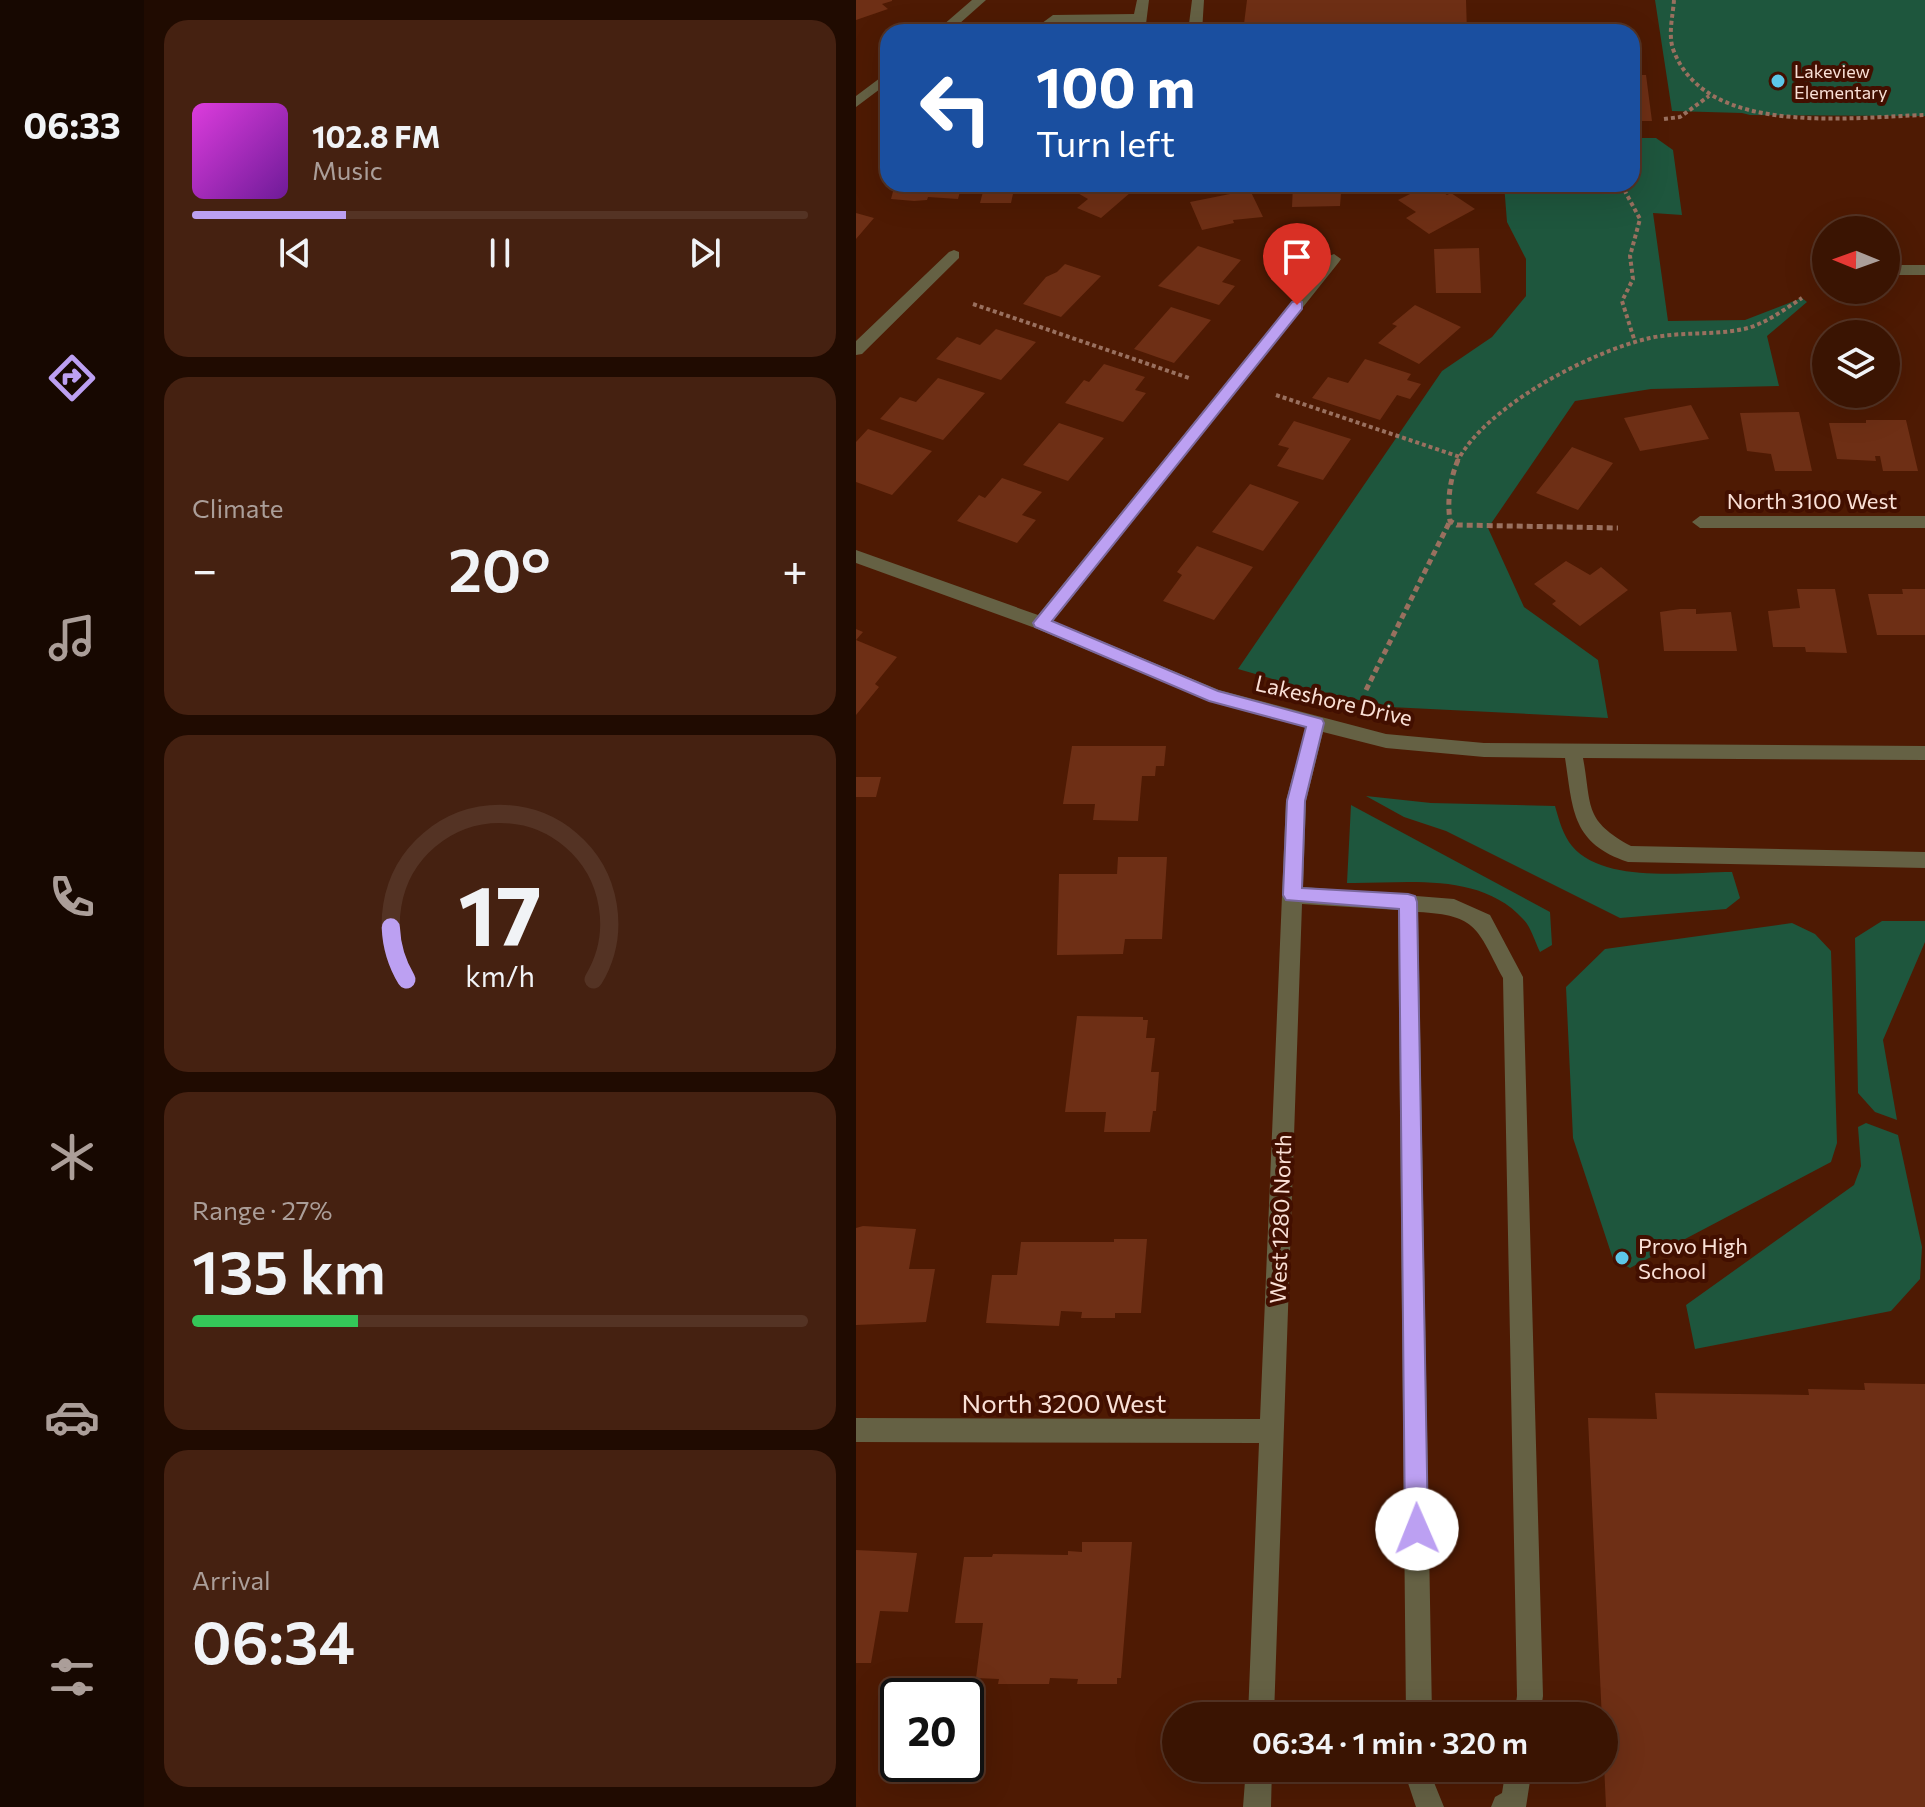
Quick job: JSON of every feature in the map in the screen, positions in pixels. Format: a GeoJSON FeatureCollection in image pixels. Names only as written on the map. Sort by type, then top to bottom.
{"type":"FeatureCollection","features":[{"type":"Feature","properties":{"kind":"street"},"geometry":{"type":"LineString","coordinates":[[952,24],[980,0]]}},
{"type":"Feature","properties":{"kind":"street"},"geometry":{"type":"LineString","coordinates":[[1139,24],[1143,0]]}},
{"type":"Feature","properties":{"kind":"street"},"geometry":{"type":"LineString","coordinates":[[1196,24],[1198,0]]}},
{"type":"Feature","properties":{"kind":"street"},"geometry":{"type":"LineString","coordinates":[[1047,24],[1053,19],[1125,24]]}},
{"type":"Feature","properties":{"kind":"street"},"geometry":{"type":"LineString","coordinates":[[860,96],[880,82]]}},
{"type":"Feature","properties":{"kind":"street"},"geometry":{"type":"LineString","coordinates":[[860,96],[880,97]]}},
{"type":"Feature","properties":{"kind":"street"},"geometry":{"type":"LineString","coordinates":[[856,350],[954,255]]}},
{"type":"Feature","properties":{"kind":"street"},"geometry":{"type":"LineString","coordinates":[[1041,623],[1334,259]]}},
{"type":"Feature","properties":{"kind":"street"},"geometry":{"type":"LineString","coordinates":[[1900,270],[1925,270]]}},
{"type":"Feature","properties":{"kind":"street","name":"North 3100 West"},"geometry":{"type":"LineString","coordinates":[[1700,522],[1925,522]]}},
{"type":"Feature","properties":{"kind":"street","name":"Lakeshore Drive"},"geometry":{"type":"LineString","coordinates":[[856,556],[1041,623],[1215,696],[1386,741],[1484,750],[1573,752],[1925,753]]}},
{"type":"Feature","properties":{"kind":"street","name":"West 1280 North"},"geometry":{"type":"LineString","coordinates":[[1262,1702],[1296,801],[1316,723]]}},
{"type":"Feature","properties":{"kind":"street"},"geometry":{"type":"LineString","coordinates":[[1573,752],[1585,824],[1593,834],[1628,854],[1925,860]]}},
{"type":"Feature","properties":{"kind":"street"},"geometry":{"type":"LineString","coordinates":[[1292,895],[1447,905],[1483,921],[1513,977],[1529,1702]]}},
{"type":"Feature","properties":{"kind":"street"},"geometry":{"type":"LineString","coordinates":[[1408,902],[1419,1702]]}},
{"type":"Feature","properties":{"kind":"street","name":"North 3200 West"},"geometry":{"type":"LineString","coordinates":[[856,1430],[1272,1431]]}},
{"type":"Feature","properties":{"kind":"street"},"geometry":{"type":"LineString","coordinates":[[1257,1807],[1258,1782]]}},
{"type":"Feature","properties":{"kind":"street"},"geometry":{"type":"LineString","coordinates":[[1421,1782],[1430,1807]]}},
{"type":"Feature","properties":{"kind":"street"},"geometry":{"type":"LineString","coordinates":[[1505,1807],[1515,1801],[1517,1782]]}},
{"type":"Feature","properties":{"kind":"path"},"geometry":{"type":"LineString","coordinates":[[1674,0],[1672,47],[1689,82],[1717,102],[1769,116],[1925,115]]}},
{"type":"Feature","properties":{"kind":"path"},"geometry":{"type":"LineString","coordinates":[[1664,119],[1680,117],[1709,96]]}},
{"type":"Feature","properties":{"kind":"path"},"geometry":{"type":"LineString","coordinates":[[1627,192],[1634,202],[1640,222],[1628,264],[1633,279],[1622,301],[1635,342]]}},
{"type":"Feature","properties":{"kind":"path"},"geometry":{"type":"LineString","coordinates":[[1366,690],[1450,521],[1447,511],[1460,457],[1484,428],[1530,393],[1582,364],[1635,342],[1665,334],[1739,330],[1763,322],[1802,298]]}},
{"type":"Feature","properties":{"kind":"path"},"geometry":{"type":"LineString","coordinates":[[973,304],[1189,378]]}},
{"type":"Feature","properties":{"kind":"path"},"geometry":{"type":"LineString","coordinates":[[1276,395],[1460,457]]}},
{"type":"Feature","properties":{"kind":"path"},"geometry":{"type":"LineString","coordinates":[[1450,521],[1457,525],[1618,528]]}},
{"type":"Feature","properties":{"kind":"green space"},"geometry":{"type":"Polygon","coordinates":[[[1655,0],[1925,0],[1925,116],[1750,115],[1672,111],[1655,0]]]}},
{"type":"Feature","properties":{"kind":"green space"},"geometry":{"type":"Polygon","coordinates":[[[1640,138],[1656,138],[1673,150],[1682,215],[1653,213],[1668,321],[1745,320],[1802,298],[1807,302],[1767,336],[1779,386],[1651,389],[1575,401],[1488,528],[1524,607],[1598,660],[1608,718],[1390,707],[1238,669],[1442,371],[1492,337],[1526,296],[1526,259],[1507,222],[1505,192],[1640,192],[1640,138]]]}},
{"type":"Feature","properties":{"kind":"green space"},"geometry":{"type":"Polygon","coordinates":[[[1366,796],[1431,803],[1555,806],[1569,842],[1586,858],[1625,871],[1670,874],[1732,872],[1740,898],[1726,909],[1620,918],[1446,831],[1404,817],[1366,796]]]}},
{"type":"Feature","properties":{"kind":"green space"},"geometry":{"type":"Polygon","coordinates":[[[1351,805],[1550,912],[1552,945],[1540,952],[1523,919],[1485,893],[1440,883],[1347,883],[1351,805]]]}},
{"type":"Feature","properties":{"kind":"green space"},"geometry":{"type":"Polygon","coordinates":[[[1882,921],[1925,921],[1925,942],[1883,1040],[1897,1120],[1875,1112],[1858,1093],[1855,938],[1882,921]]]}},
{"type":"Feature","properties":{"kind":"green space"},"geometry":{"type":"Polygon","coordinates":[[[1792,923],[1815,934],[1831,951],[1837,1143],[1831,1162],[1630,1268],[1613,1259],[1573,1138],[1566,987],[1605,949],[1792,923]]]}},
{"type":"Feature","properties":{"kind":"green space"},"geometry":{"type":"Polygon","coordinates":[[[1866,1123],[1898,1135],[1922,1247],[1920,1279],[1891,1311],[1695,1349],[1686,1305],[1854,1185],[1861,1166],[1858,1127],[1866,1123]]]}},
{"type":"Feature","properties":{"kind":"building"},"geometry":{"type":"Polygon","coordinates":[[[856,0],[892,1],[882,4],[888,9],[856,20],[856,0]]]}},
{"type":"Feature","properties":{"kind":"building"},"geometry":{"type":"Polygon","coordinates":[[[1247,0],[1466,0],[1467,24],[1244,24],[1247,0]]]}},
{"type":"Feature","properties":{"kind":"building"},"geometry":{"type":"Polygon","coordinates":[[[1640,75],[1646,75],[1652,121],[1640,121],[1640,75]]]}},
{"type":"Feature","properties":{"kind":"building"},"geometry":{"type":"Polygon","coordinates":[[[893,192],[960,192],[958,199],[891,199],[893,192]]]}},
{"type":"Feature","properties":{"kind":"building"},"geometry":{"type":"Polygon","coordinates":[[[983,192],[1051,192],[1013,194],[1011,203],[980,203],[983,192]]]}},
{"type":"Feature","properties":{"kind":"building"},"geometry":{"type":"Polygon","coordinates":[[[1076,192],[1131,192],[1101,218],[1077,208],[1088,199],[1076,192]]]}},
{"type":"Feature","properties":{"kind":"building"},"geometry":{"type":"Polygon","coordinates":[[[1251,192],[1263,217],[1233,220],[1234,223],[1202,230],[1190,202],[1251,192]]]}},
{"type":"Feature","properties":{"kind":"building"},"geometry":{"type":"Polygon","coordinates":[[[1293,192],[1368,192],[1341,193],[1340,206],[1292,207],[1293,192]]]}},
{"type":"Feature","properties":{"kind":"building"},"geometry":{"type":"Polygon","coordinates":[[[1414,192],[1451,193],[1475,209],[1429,234],[1406,218],[1416,212],[1398,200],[1414,192]]]}},
{"type":"Feature","properties":{"kind":"building"},"geometry":{"type":"Polygon","coordinates":[[[856,213],[874,218],[856,239],[856,213]]]}},
{"type":"Feature","properties":{"kind":"building"},"geometry":{"type":"Polygon","coordinates":[[[1198,246],[1241,260],[1222,282],[1235,286],[1219,305],[1158,286],[1198,246]]]}},
{"type":"Feature","properties":{"kind":"building"},"geometry":{"type":"Polygon","coordinates":[[[1479,248],[1481,293],[1436,293],[1434,249],[1479,248]]]}},
{"type":"Feature","properties":{"kind":"building"},"geometry":{"type":"Polygon","coordinates":[[[1065,264],[1101,276],[1061,317],[1023,304],[1046,277],[1065,264]]]}},
{"type":"Feature","properties":{"kind":"building"},"geometry":{"type":"Polygon","coordinates":[[[1415,305],[1461,327],[1419,364],[1378,343],[1397,326],[1392,324],[1415,305]]]}},
{"type":"Feature","properties":{"kind":"building"},"geometry":{"type":"Polygon","coordinates":[[[1171,307],[1211,320],[1174,363],[1134,349],[1171,307]]]}},
{"type":"Feature","properties":{"kind":"building"},"geometry":{"type":"Polygon","coordinates":[[[996,329],[1036,342],[1001,380],[936,359],[957,337],[980,345],[996,329]]]}},
{"type":"Feature","properties":{"kind":"building"},"geometry":{"type":"Polygon","coordinates":[[[1365,359],[1411,374],[1407,380],[1421,384],[1410,399],[1397,395],[1380,420],[1312,398],[1328,377],[1348,383],[1365,359]]]}},
{"type":"Feature","properties":{"kind":"building"},"geometry":{"type":"Polygon","coordinates":[[[1104,364],[1145,377],[1135,390],[1146,393],[1123,422],[1065,403],[1084,380],[1089,382],[1104,364]]]}},
{"type":"Feature","properties":{"kind":"building"},"geometry":{"type":"Polygon","coordinates":[[[938,378],[985,393],[943,440],[880,419],[900,397],[916,402],[938,378]]]}},
{"type":"Feature","properties":{"kind":"building"},"geometry":{"type":"Polygon","coordinates":[[[1691,405],[1709,439],[1640,451],[1624,418],[1691,405]]]}},
{"type":"Feature","properties":{"kind":"building"},"geometry":{"type":"Polygon","coordinates":[[[1799,412],[1812,471],[1775,471],[1771,454],[1747,451],[1740,413],[1799,412]]]}},
{"type":"Feature","properties":{"kind":"building"},"geometry":{"type":"Polygon","coordinates":[[[1866,420],[1906,420],[1918,471],[1883,471],[1880,456],[1875,456],[1876,461],[1837,459],[1829,423],[1866,423],[1866,420]]]}},
{"type":"Feature","properties":{"kind":"building"},"geometry":{"type":"Polygon","coordinates":[[[1294,421],[1351,439],[1323,480],[1277,466],[1289,448],[1278,445],[1294,421]]]}},
{"type":"Feature","properties":{"kind":"building"},"geometry":{"type":"Polygon","coordinates":[[[1059,423],[1104,438],[1068,481],[1023,465],[1059,423]]]}},
{"type":"Feature","properties":{"kind":"building"},"geometry":{"type":"Polygon","coordinates":[[[868,429],[932,451],[892,495],[856,482],[856,442],[868,429]]]}},
{"type":"Feature","properties":{"kind":"building"},"geometry":{"type":"Polygon","coordinates":[[[1572,447],[1613,463],[1578,510],[1536,493],[1572,447]]]}},
{"type":"Feature","properties":{"kind":"building"},"geometry":{"type":"Polygon","coordinates":[[[1002,478],[1042,492],[1022,515],[1036,520],[1017,543],[957,521],[979,495],[985,498],[1002,478]]]}},
{"type":"Feature","properties":{"kind":"building"},"geometry":{"type":"Polygon","coordinates":[[[1250,484],[1299,502],[1263,551],[1212,532],[1250,484]]]}},
{"type":"Feature","properties":{"kind":"building"},"geometry":{"type":"Polygon","coordinates":[[[1197,546],[1253,567],[1214,620],[1163,601],[1182,575],[1177,572],[1197,546]]]}},
{"type":"Feature","properties":{"kind":"building"},"geometry":{"type":"Polygon","coordinates":[[[1566,561],[1590,575],[1601,567],[1628,590],[1580,626],[1552,604],[1556,601],[1534,584],[1566,561]]]}},
{"type":"Feature","properties":{"kind":"building"},"geometry":{"type":"Polygon","coordinates":[[[1797,589],[1835,589],[1847,653],[1806,652],[1805,647],[1773,647],[1768,611],[1800,608],[1797,589]]]}},
{"type":"Feature","properties":{"kind":"building"},"geometry":{"type":"Polygon","coordinates":[[[1902,589],[1925,589],[1925,635],[1877,635],[1868,594],[1903,594],[1902,589]]]}},
{"type":"Feature","properties":{"kind":"building"},"geometry":{"type":"Polygon","coordinates":[[[1696,609],[1696,614],[1731,612],[1737,651],[1664,651],[1660,612],[1696,609]]]}},
{"type":"Feature","properties":{"kind":"building"},"geometry":{"type":"Polygon","coordinates":[[[856,640],[897,657],[875,684],[879,687],[856,715],[856,640]]]}},
{"type":"Feature","properties":{"kind":"building"},"geometry":{"type":"Polygon","coordinates":[[[1072,746],[1166,746],[1164,766],[1156,766],[1155,776],[1142,776],[1138,821],[1093,820],[1095,804],[1063,804],[1072,746]]]}},
{"type":"Feature","properties":{"kind":"building"},"geometry":{"type":"Polygon","coordinates":[[[856,777],[881,777],[876,797],[856,797],[856,777]]]}},
{"type":"Feature","properties":{"kind":"building"},"geometry":{"type":"Polygon","coordinates":[[[1118,857],[1167,857],[1162,939],[1125,939],[1123,954],[1057,955],[1059,874],[1117,874],[1118,857]]]}},
{"type":"Feature","properties":{"kind":"building"},"geometry":{"type":"Polygon","coordinates":[[[1077,1016],[1143,1017],[1143,1020],[1148,1020],[1146,1038],[1155,1038],[1151,1072],[1159,1072],[1156,1111],[1153,1111],[1150,1132],[1104,1132],[1106,1112],[1065,1112],[1077,1016]]]}},
{"type":"Feature","properties":{"kind":"building"},"geometry":{"type":"Polygon","coordinates":[[[856,1228],[916,1229],[909,1269],[935,1269],[926,1322],[856,1325],[856,1228]]]}},
{"type":"Feature","properties":{"kind":"building"},"geometry":{"type":"Polygon","coordinates":[[[1114,1239],[1147,1239],[1141,1313],[1115,1313],[1115,1318],[1081,1318],[1082,1312],[1061,1311],[1059,1326],[986,1323],[992,1275],[1017,1275],[1021,1242],[1114,1242],[1114,1239]]]}},
{"type":"Feature","properties":{"kind":"building"},"geometry":{"type":"Polygon","coordinates":[[[1864,1383],[1925,1384],[1925,1807],[1606,1807],[1605,1782],[1618,1782],[1618,1702],[1601,1702],[1588,1418],[1657,1419],[1655,1393],[1809,1395],[1808,1389],[1865,1390],[1864,1383]]]}},
{"type":"Feature","properties":{"kind":"building"},"geometry":{"type":"Polygon","coordinates":[[[1082,1542],[1132,1542],[1121,1678],[1117,1678],[1117,1684],[1077,1684],[1078,1679],[1050,1678],[1049,1684],[998,1684],[999,1679],[976,1678],[983,1623],[955,1623],[964,1557],[992,1557],[993,1554],[1068,1555],[1068,1551],[1082,1552],[1082,1542]]]}},
{"type":"Feature","properties":{"kind":"building"},"geometry":{"type":"Polygon","coordinates":[[[856,1550],[917,1553],[908,1612],[880,1611],[871,1663],[856,1663],[856,1550]]]}},
{"type":"Feature","properties":{"kind":"place","name":"Lakeview Elementary"},"geometry":{"type":"Point","coordinates":[1778,81]}},
{"type":"Feature","properties":{"kind":"place","name":"Provo High School"},"geometry":{"type":"Point","coordinates":[1622,1258]}},
{"type":"Feature","properties":{"kind":"route"},"geometry":{"type":"LineString","coordinates":[[1297,305],[1041,623],[1215,696],[1316,723],[1296,801],[1292,895],[1408,902],[1417,1529]]}}]}
